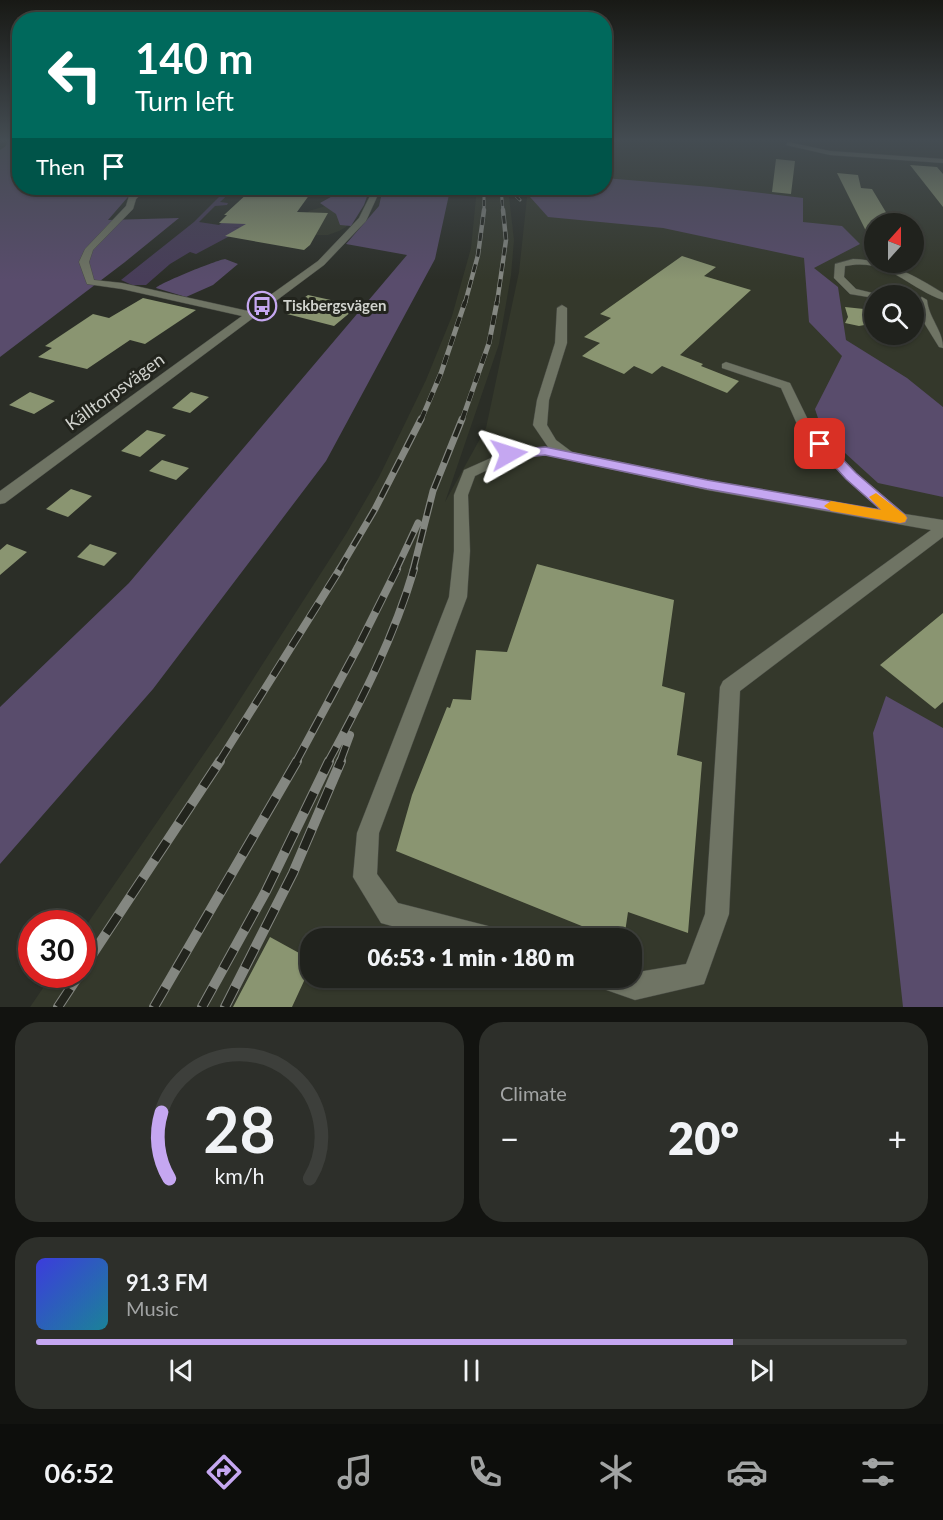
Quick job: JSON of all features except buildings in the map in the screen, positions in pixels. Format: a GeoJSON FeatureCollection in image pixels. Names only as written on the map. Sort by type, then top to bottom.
{"type":"FeatureCollection","features":[{"type":"Feature","properties":{"kind":"street"},"geometry":{"type":"LineString","coordinates":[[136,195],[132,198],[130,207],[89,249],[84,262],[90,282],[122,286],[251,315]]}},
{"type":"Feature","properties":{"kind":"street","name":"Källtorpsvägen"},"geometry":{"type":"LineString","coordinates":[[0,499],[251,315],[333,251],[363,219],[374,195]]}},
{"type":"Feature","properties":{"kind":"street"},"geometry":{"type":"LineString","coordinates":[[864,294],[853,292],[839,278],[840,264],[846,262],[871,263],[899,272],[922,285]]}},
{"type":"Feature","properties":{"kind":"street"},"geometry":{"type":"LineString","coordinates":[[924,286],[943,297]]}},
{"type":"Feature","properties":{"kind":"street"},"geometry":{"type":"LineString","coordinates":[[924,301],[943,303]]}},
{"type":"Feature","properties":{"kind":"street"},"geometry":{"type":"LineString","coordinates":[[562,308],[561,343],[543,400],[540,425],[551,443],[570,456]]}},
{"type":"Feature","properties":{"kind":"street"},"geometry":{"type":"LineString","coordinates":[[924,316],[943,345]]}},
{"type":"Feature","properties":{"kind":"street"},"geometry":{"type":"LineString","coordinates":[[726,366],[786,387],[805,428],[851,476],[900,518]]}},
{"type":"Feature","properties":{"kind":"street"},"geometry":{"type":"LineString","coordinates":[[445,928],[390,914],[365,877],[368,833],[458,597],[462,551],[461,495],[470,472],[509,454],[545,451],[619,468],[943,527]]}},
{"type":"Feature","properties":{"kind":"street"},"geometry":{"type":"LineString","coordinates":[[642,986],[695,975],[717,914],[730,687],[943,527]]}},
{"type":"Feature","properties":{"kind":"shaded area"},"geometry":{"type":"Polygon","coordinates":[[[0,186],[12,186],[12,195],[130,195],[108,220],[179,218],[125,262],[0,357],[0,186]]]}},
{"type":"Feature","properties":{"kind":"shaded area"},"geometry":{"type":"Polygon","coordinates":[[[612,186],[943,186],[943,1007],[30,1007],[43,988],[96,988],[96,911],[221,729],[346,534],[379,477],[426,380],[452,316],[471,248],[476,195],[509,195],[514,240],[511,275],[499,344],[445,502],[486,428],[519,272],[527,195],[612,195],[612,186]]]}},
{"type":"Feature","properties":{"kind":"shaded area"},"geometry":{"type":"Polygon","coordinates":[[[612,186],[699,186],[803,198],[803,222],[842,226],[860,244],[814,268],[838,287],[846,340],[907,378],[943,407],[943,497],[878,483],[823,433],[815,409],[842,356],[809,322],[804,258],[663,228],[548,217],[528,195],[612,195],[612,186]]]}},
{"type":"Feature","properties":{"kind":"shaded area"},"geometry":{"type":"Polygon","coordinates":[[[221,195],[228,195],[220,202],[228,203],[227,205],[215,206],[199,222],[219,225],[243,204],[247,229],[232,227],[243,229],[196,254],[190,252],[170,264],[146,285],[132,285],[121,280],[194,222],[221,195]]]}},
{"type":"Feature","properties":{"kind":"shaded area"},"geometry":{"type":"Polygon","coordinates":[[[334,195],[368,195],[351,226],[340,225],[336,214],[320,203],[334,195]]]}},
{"type":"Feature","properties":{"kind":"shaded area"},"geometry":{"type":"Polygon","coordinates":[[[381,195],[449,195],[435,259],[326,461],[153,689],[0,864],[0,707],[129,583],[407,255],[346,244],[379,206],[381,195]]]}},
{"type":"Feature","properties":{"kind":"shaded area"},"geometry":{"type":"Polygon","coordinates":[[[329,205],[358,209],[346,227],[328,235],[314,235],[302,218],[309,211],[329,205]]]}},
{"type":"Feature","properties":{"kind":"shaded area"},"geometry":{"type":"Polygon","coordinates":[[[225,259],[238,264],[213,285],[186,297],[156,288],[189,272],[225,259]]]}},
{"type":"Feature","properties":{"kind":"shaded area"},"geometry":{"type":"Polygon","coordinates":[[[886,696],[943,728],[943,1007],[903,1007],[873,733],[886,696]]]}},
{"type":"Feature","properties":{"kind":"railway"},"geometry":{"type":"LineString","coordinates":[[484,195],[484,210]]}},
{"type":"Feature","properties":{"kind":"railway"},"geometry":{"type":"LineString","coordinates":[[502,195],[503,211]]}},
{"type":"Feature","properties":{"kind":"railway"},"geometry":{"type":"LineString","coordinates":[[515,195],[520,200]]}},
{"type":"Feature","properties":{"kind":"railway"},"geometry":{"type":"LineString","coordinates":[[465,303],[478,255],[484,210]]}},
{"type":"Feature","properties":{"kind":"railway"},"geometry":{"type":"LineString","coordinates":[[497,303],[506,240],[503,210]]}},
{"type":"Feature","properties":{"kind":"railway"},"geometry":{"type":"LineString","coordinates":[[421,420],[441,373],[465,302]]}},
{"type":"Feature","properties":{"kind":"railway"},"geometry":{"type":"LineString","coordinates":[[462,420],[489,343],[497,302]]}},
{"type":"Feature","properties":{"kind":"railway"},"geometry":{"type":"LineString","coordinates":[[339,570],[375,509],[421,419]]}},
{"type":"Feature","properties":{"kind":"railway"},"geometry":{"type":"LineString","coordinates":[[413,570],[433,491],[462,419]]}},
{"type":"Feature","properties":{"kind":"railway"},"geometry":{"type":"LineString","coordinates":[[396,570],[418,523]]}},
{"type":"Feature","properties":{"kind":"railway"},"geometry":{"type":"LineString","coordinates":[[219,762],[340,569]]}},
{"type":"Feature","properties":{"kind":"railway"},"geometry":{"type":"LineString","coordinates":[[296,762],[397,569]]}},
{"type":"Feature","properties":{"kind":"railway"},"geometry":{"type":"LineString","coordinates":[[328,762],[376,668],[397,619],[414,569]]}},
{"type":"Feature","properties":{"kind":"railway"},"geometry":{"type":"LineString","coordinates":[[340,762],[350,735]]}},
{"type":"Feature","properties":{"kind":"railway"},"geometry":{"type":"LineString","coordinates":[[96,949],[220,761]]}},
{"type":"Feature","properties":{"kind":"railway"},"geometry":{"type":"LineString","coordinates":[[154,1007],[297,761]]}},
{"type":"Feature","properties":{"kind":"railway"},"geometry":{"type":"LineString","coordinates":[[202,1007],[266,891],[329,761]]}},
{"type":"Feature","properties":{"kind":"railway"},"geometry":{"type":"LineString","coordinates":[[225,1007],[293,873],[341,761]]}},
{"type":"Feature","properties":{"kind":"railway"},"geometry":{"type":"LineString","coordinates":[[58,1007],[70,988]]}},
{"type":"Feature","properties":{"kind":"slow traffic"},"geometry":{"type":"LineString","coordinates":[[831,506],[900,518],[876,497]]}},
{"type":"Feature","properties":{"kind":"place","name":"Tiskbergsvägen"},"geometry":{"type":"Point","coordinates":[262,306]}},
{"type":"Feature","properties":{"kind":"route"},"geometry":{"type":"LineString","coordinates":[[509,454],[545,451],[608,466],[900,518],[851,476],[820,444]]}}]}
